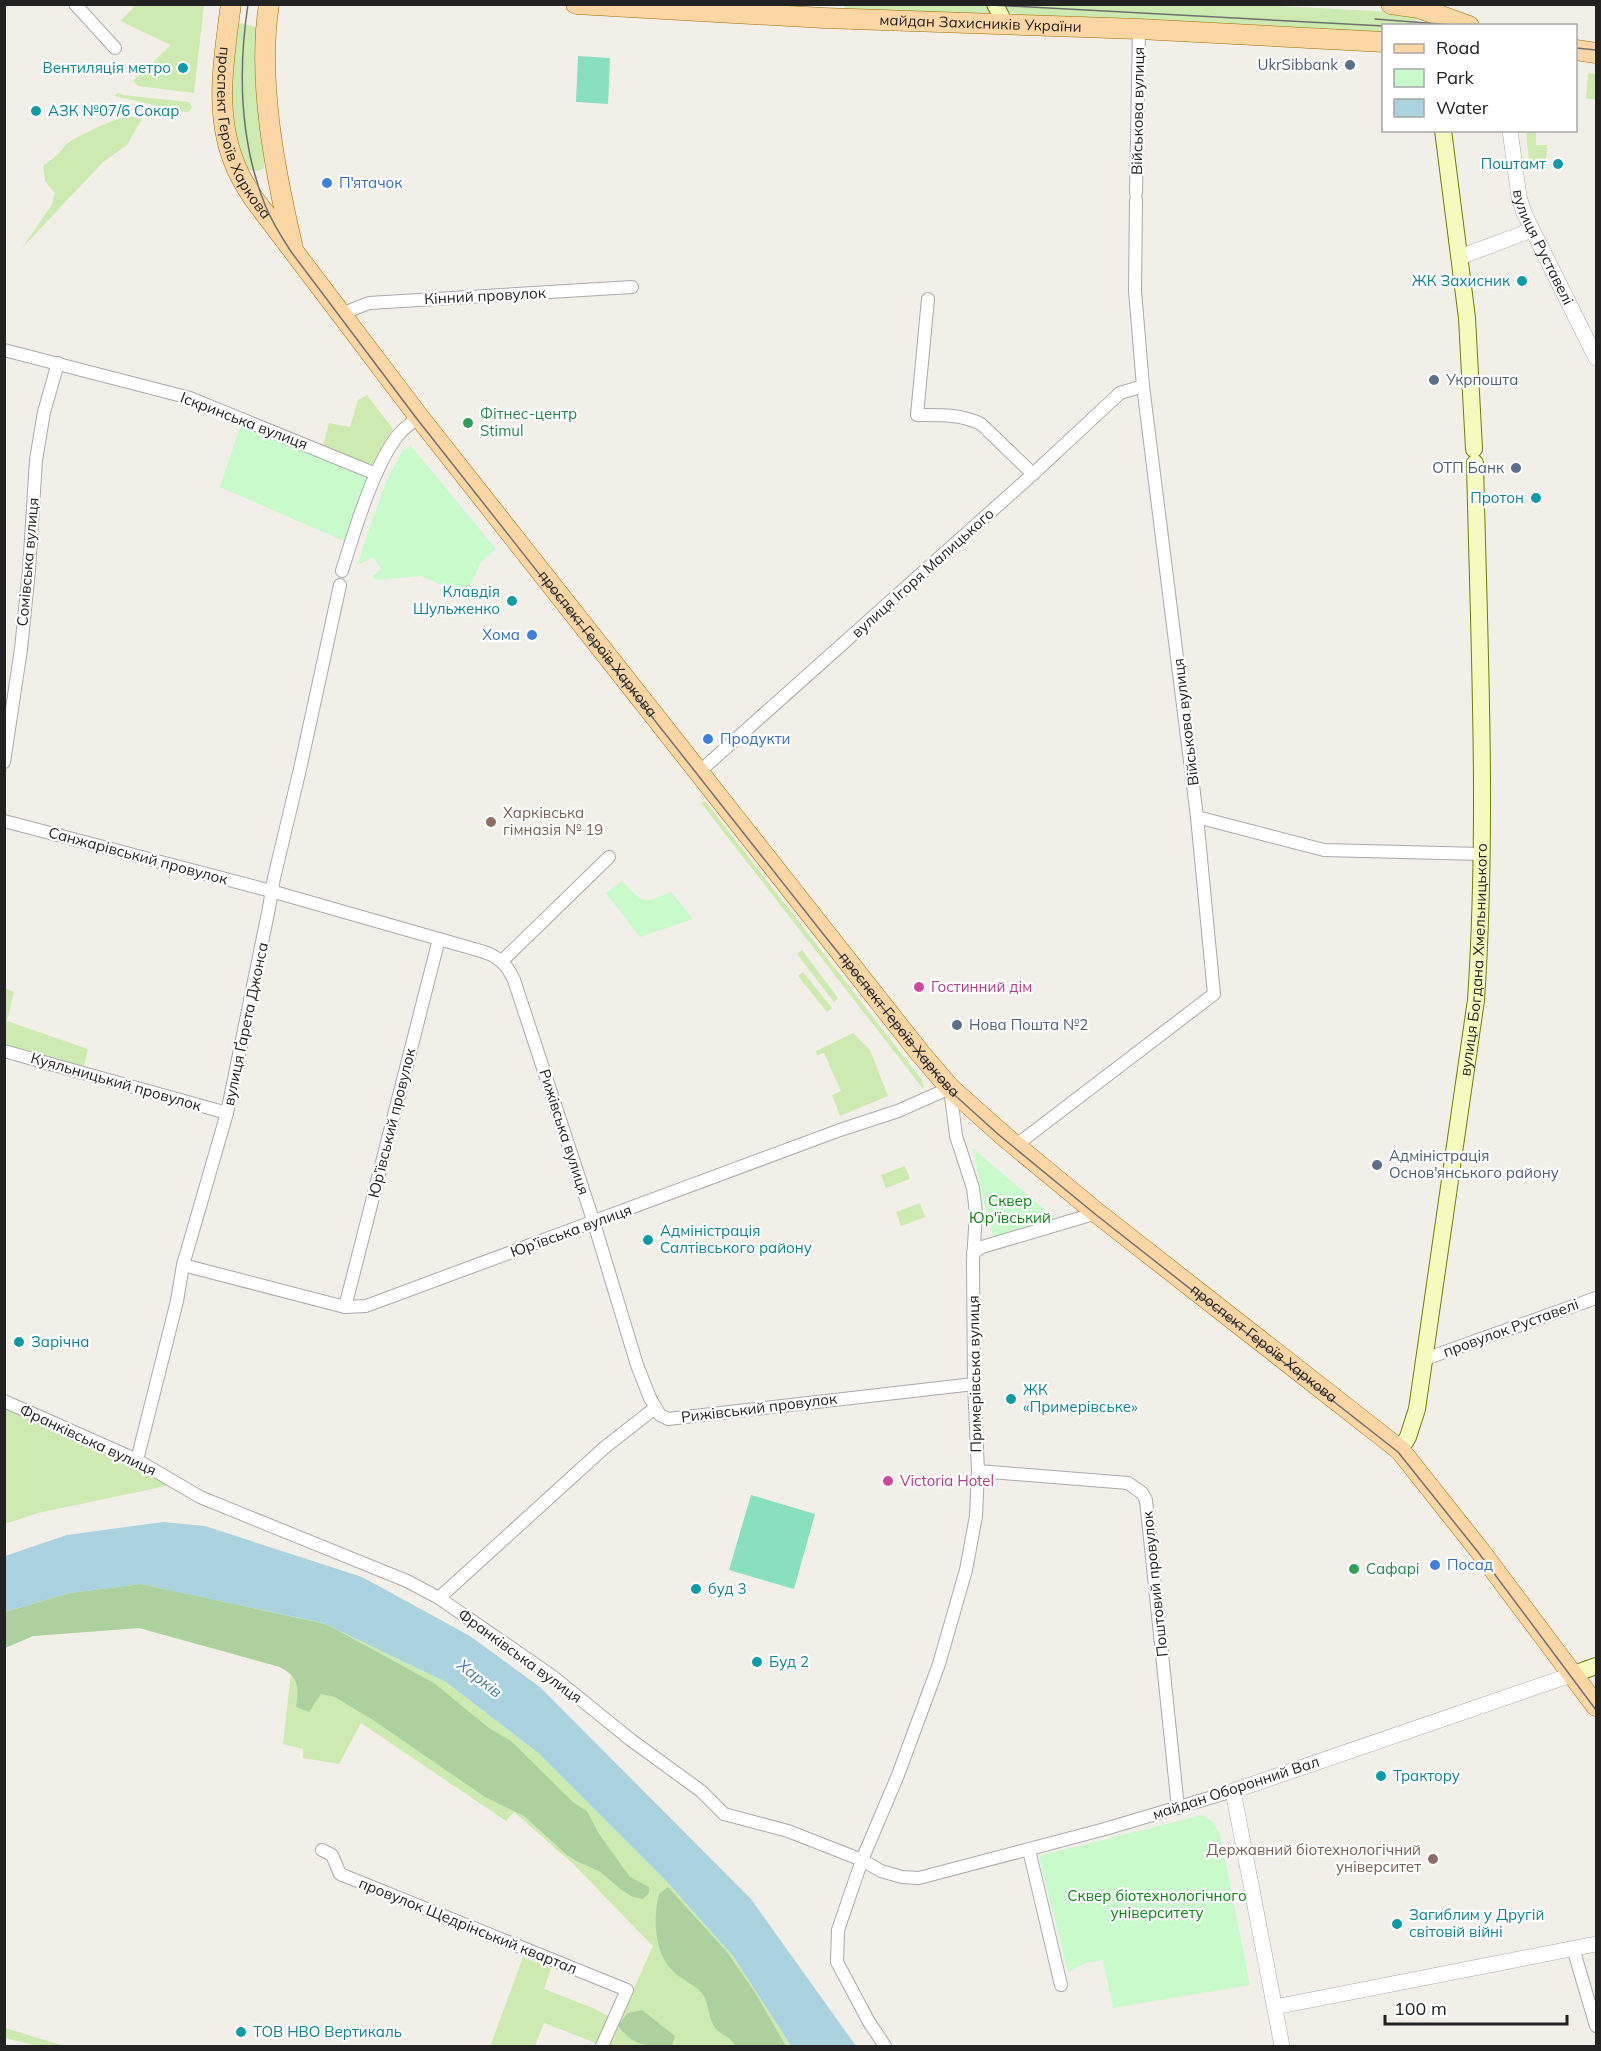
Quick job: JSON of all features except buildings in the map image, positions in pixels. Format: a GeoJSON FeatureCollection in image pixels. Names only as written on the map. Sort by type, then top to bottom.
{"type":"FeatureCollection","features":[{"type":"Feature","properties":{"kind":"main road","name":"майдан Захисників України"},"geometry":{"type":"LineString","coordinates":[[576,4],[836,11],[1005,24],[1382,42]]}},
{"type":"Feature","properties":{"kind":"main road"},"geometry":{"type":"LineString","coordinates":[[995,4],[1005,24]]}},
{"type":"Feature","properties":{"kind":"main road"},"geometry":{"type":"LineString","coordinates":[[1391,4],[1462,24]]}},
{"type":"Feature","properties":{"kind":"main road","name":"проспект Героїв Харкова"},"geometry":{"type":"LineString","coordinates":[[231,6],[223,59],[222,91],[229,146],[239,175],[249,191],[419,417],[702,769],[920,1053],[950,1088],[1015,1146],[1400,1450],[1574,1674],[1596,1706]]}},
{"type":"Feature","properties":{"kind":"main road","name":"проспект Героїв Харкова"},"geometry":{"type":"LineString","coordinates":[[267,7],[266,73],[272,142],[280,193],[293,250]]}},
{"type":"Feature","properties":{"kind":"main road"},"geometry":{"type":"LineString","coordinates":[[1577,50],[1596,53]]}},
{"type":"Feature","properties":{"kind":"main road","name":"вулиця Богдана Хмельницького"},"geometry":{"type":"LineString","coordinates":[[1400,1450],[1408,1437],[1417,1409],[1425,1359],[1476,1000],[1480,937],[1480,668],[1474,456],[1467,318],[1443,132]]}},
{"type":"Feature","properties":{"kind":"main road"},"geometry":{"type":"LineString","coordinates":[[1574,1674],[1596,1666]]}},
{"type":"Feature","properties":{"kind":"street"},"geometry":{"type":"LineString","coordinates":[[75,4],[116,48]]}},
{"type":"Feature","properties":{"kind":"street","name":"Військова вулиця"},"geometry":{"type":"LineString","coordinates":[[1015,1146],[1214,994],[1197,817],[1143,386],[1135,291],[1139,29]]}},
{"type":"Feature","properties":{"kind":"street","name":"вулиця Руставелі"},"geometry":{"type":"LineString","coordinates":[[1510,132],[1519,197],[1532,230],[1596,358]]}},
{"type":"Feature","properties":{"kind":"street"},"geometry":{"type":"LineString","coordinates":[[1460,257],[1532,230]]}},
{"type":"Feature","properties":{"kind":"street","name":"Кінний провулок"},"geometry":{"type":"LineString","coordinates":[[341,314],[369,303],[632,287]]}},
{"type":"Feature","properties":{"kind":"street"},"geometry":{"type":"LineString","coordinates":[[928,299],[917,415],[960,417],[981,424],[1033,474]]}},
{"type":"Feature","properties":{"kind":"street","name":"Іскринська вулиця"},"geometry":{"type":"LineString","coordinates":[[4,350],[190,398],[376,474]]}},
{"type":"Feature","properties":{"kind":"street","name":"Сомівська вулиця"},"geometry":{"type":"LineString","coordinates":[[4,762],[21,649],[36,460],[44,412],[58,363]]}},
{"type":"Feature","properties":{"kind":"street","name":"вулиця Ігоря Малицького"},"geometry":{"type":"LineString","coordinates":[[702,769],[1033,474],[1120,393],[1143,386]]}},
{"type":"Feature","properties":{"kind":"street"},"geometry":{"type":"LineString","coordinates":[[342,572],[376,474],[391,445],[401,432],[419,417]]}},
{"type":"Feature","properties":{"kind":"street","name":"вулиця Ґарета Джонса"},"geometry":{"type":"LineString","coordinates":[[137,1460],[177,1301],[183,1265],[227,1113],[271,891],[340,585]]}},
{"type":"Feature","properties":{"kind":"street"},"geometry":{"type":"LineString","coordinates":[[1197,817],[1324,850],[1481,854]]}},
{"type":"Feature","properties":{"kind":"street","name":"Санжарівський провулок"},"geometry":{"type":"LineString","coordinates":[[4,821],[271,891]]}},
{"type":"Feature","properties":{"kind":"street"},"geometry":{"type":"LineString","coordinates":[[271,891],[492,954],[502,961],[609,857]]}},
{"type":"Feature","properties":{"kind":"street","name":"Юр’ївський провулок"},"geometry":{"type":"LineString","coordinates":[[345,1307],[439,939]]}},
{"type":"Feature","properties":{"kind":"street","name":"Рижівська вулиця"},"geometry":{"type":"LineString","coordinates":[[502,961],[514,980],[638,1365],[655,1408]]}},
{"type":"Feature","properties":{"kind":"street","name":"Куяльницький провулок"},"geometry":{"type":"LineString","coordinates":[[4,1051],[227,1113]]}},
{"type":"Feature","properties":{"kind":"street","name":"Юр’ївська вулиця"},"geometry":{"type":"LineString","coordinates":[[183,1265],[345,1307],[366,1306],[840,1130],[898,1111],[950,1088]]}},
{"type":"Feature","properties":{"kind":"street","name":"Примерівська вулиця"},"geometry":{"type":"LineString","coordinates":[[885,2046],[869,2022],[837,1962],[838,1930],[862,1860],[898,1775],[939,1664],[966,1570],[976,1516],[978,1471],[974,1384],[973,1253],[976,1213],[973,1188],[956,1136],[950,1088]]}},
{"type":"Feature","properties":{"kind":"street"},"geometry":{"type":"LineString","coordinates":[[973,1253],[982,1247],[1097,1213]]}},
{"type":"Feature","properties":{"kind":"street","name":"провулок Руставелі"},"geometry":{"type":"LineString","coordinates":[[1425,1359],[1596,1298]]}},
{"type":"Feature","properties":{"kind":"street","name":"Рижівський провулок"},"geometry":{"type":"LineString","coordinates":[[655,1408],[660,1415],[668,1419],[974,1384]]}},
{"type":"Feature","properties":{"kind":"street","name":"Франківська вулиця"},"geometry":{"type":"LineString","coordinates":[[4,1401],[137,1460],[200,1497],[407,1581],[439,1598],[552,1676],[631,1740],[701,1791],[724,1814],[788,1831],[902,1877],[920,1878],[1029,1850]]}},
{"type":"Feature","properties":{"kind":"street"},"geometry":{"type":"LineString","coordinates":[[439,1598],[604,1448],[655,1408]]}},
{"type":"Feature","properties":{"kind":"street","name":"Поштовий провулок"},"geometry":{"type":"LineString","coordinates":[[978,1471],[1128,1483],[1142,1492],[1146,1500],[1178,1808]]}},
{"type":"Feature","properties":{"kind":"street","name":"майдан Оборонний Вал"},"geometry":{"type":"LineString","coordinates":[[1029,1850],[1233,1791],[1574,1674]]}},
{"type":"Feature","properties":{"kind":"street"},"geometry":{"type":"LineString","coordinates":[[1233,1791],[1282,2046]]}},
{"type":"Feature","properties":{"kind":"street","name":"провулок Щедрінський квартал"},"geometry":{"type":"LineString","coordinates":[[322,1850],[332,1855],[340,1874],[627,1990],[602,2046]]}},
{"type":"Feature","properties":{"kind":"street"},"geometry":{"type":"LineString","coordinates":[[1029,1850],[1061,1985]]}},
{"type":"Feature","properties":{"kind":"street"},"geometry":{"type":"LineString","coordinates":[[1275,2007],[1596,1944]]}},
{"type":"Feature","properties":{"kind":"street"},"geometry":{"type":"LineString","coordinates":[[1573,1948],[1596,2026]]}},
{"type":"Feature","properties":{"kind":"green space"},"geometry":{"type":"Polygon","coordinates":[[[845,4],[988,4],[993,14],[844,10],[845,4]]]}},
{"type":"Feature","properties":{"kind":"green space"},"geometry":{"type":"Polygon","coordinates":[[[132,5],[204,5],[194,93],[138,86],[133,81],[171,45],[120,21],[134,7],[132,5]]]}},
{"type":"Feature","properties":{"kind":"green space"},"geometry":{"type":"Polygon","coordinates":[[[1001,5],[1258,5],[1393,12],[1416,16],[1416,24],[1382,24],[1382,32],[1025,15],[1007,12],[1001,5]]]}},
{"type":"Feature","properties":{"kind":"green space"},"geometry":{"type":"Polygon","coordinates":[[[238,24],[256,27],[258,30],[255,81],[264,168],[256,171],[249,170],[243,161],[234,120],[232,66],[238,24]]]}},
{"type":"Feature","properties":{"kind":"green space"},"geometry":{"type":"Polygon","coordinates":[[[578,56],[610,58],[608,104],[576,102],[578,56]]]}},
{"type":"Feature","properties":{"kind":"green space"},"geometry":{"type":"Polygon","coordinates":[[[1588,73],[1596,74],[1596,99],[1586,99],[1588,73]]]}},
{"type":"Feature","properties":{"kind":"green space"},"geometry":{"type":"Polygon","coordinates":[[[118,93],[189,102],[192,107],[189,112],[185,112],[114,96],[118,93]]]}},
{"type":"Feature","properties":{"kind":"green space"},"geometry":{"type":"Polygon","coordinates":[[[129,116],[142,119],[127,145],[103,162],[22,248],[51,206],[55,193],[45,181],[43,166],[73,140],[107,123],[129,116]]]}},
{"type":"Feature","properties":{"kind":"green space"},"geometry":{"type":"Polygon","coordinates":[[[1526,132],[1536,132],[1536,145],[1547,145],[1546,169],[1530,169],[1526,132]]]}},
{"type":"Feature","properties":{"kind":"green space"},"geometry":{"type":"Polygon","coordinates":[[[367,395],[393,429],[372,465],[323,446],[329,423],[350,427],[358,400],[367,395]]]}},
{"type":"Feature","properties":{"kind":"green space"},"geometry":{"type":"Polygon","coordinates":[[[241,424],[372,476],[346,542],[220,487],[241,424]]]}},
{"type":"Feature","properties":{"kind":"green space"},"geometry":{"type":"Polygon","coordinates":[[[411,446],[496,549],[481,562],[467,592],[421,576],[375,580],[373,576],[381,569],[373,557],[358,565],[386,482],[403,450],[411,446]]]}},
{"type":"Feature","properties":{"kind":"green space"},"geometry":{"type":"Polygon","coordinates":[[[705,801],[922,1080],[924,1090],[701,803],[705,801]]]}},
{"type":"Feature","properties":{"kind":"green space"},"geometry":{"type":"Polygon","coordinates":[[[622,881],[634,894],[644,900],[654,899],[671,892],[693,919],[640,937],[606,893],[622,881]]]}},
{"type":"Feature","properties":{"kind":"green space"},"geometry":{"type":"Polygon","coordinates":[[[802,950],[838,998],[834,1002],[797,954],[802,950]]]}},
{"type":"Feature","properties":{"kind":"green space"},"geometry":{"type":"Polygon","coordinates":[[[803,972],[832,1008],[827,1012],[798,976],[803,972]]]}},
{"type":"Feature","properties":{"kind":"green space"},"geometry":{"type":"Polygon","coordinates":[[[5,988],[14,992],[7,1021],[88,1049],[84,1066],[5,1044],[5,988]]]}},
{"type":"Feature","properties":{"kind":"green space"},"geometry":{"type":"Polygon","coordinates":[[[853,1033],[870,1050],[888,1096],[840,1116],[832,1095],[841,1091],[824,1053],[817,1055],[816,1051],[853,1033]]]}},
{"type":"Feature","properties":{"kind":"green space","name":"Сквер Юр'ївський"},"geometry":{"type":"Polygon","coordinates":[[[973,1148],[1054,1218],[994,1238],[983,1199],[973,1148]]]}},
{"type":"Feature","properties":{"kind":"green space"},"geometry":{"type":"Polygon","coordinates":[[[905,1166],[910,1179],[886,1188],[881,1175],[905,1166]]]}},
{"type":"Feature","properties":{"kind":"green space"},"geometry":{"type":"Polygon","coordinates":[[[920,1203],[925,1217],[901,1226],[896,1212],[920,1203]]]}},
{"type":"Feature","properties":{"kind":"green space"},"geometry":{"type":"Polygon","coordinates":[[[5,1408],[171,1485],[38,1513],[5,1524],[5,1408]]]}},
{"type":"Feature","properties":{"kind":"green space"},"geometry":{"type":"Polygon","coordinates":[[[751,1495],[815,1514],[794,1589],[729,1570],[751,1495]]]}},
{"type":"Feature","properties":{"kind":"green space"},"geometry":{"type":"Polygon","coordinates":[[[140,1583],[323,1623],[446,1682],[537,1752],[667,1882],[733,1956],[791,2046],[608,2046],[653,1946],[571,1862],[514,1812],[506,1821],[361,1723],[339,1764],[303,1758],[303,1749],[283,1744],[291,1673],[280,1667],[139,1628],[33,1636],[5,1648],[5,1612],[70,1593],[140,1583]]]}},
{"type":"Feature","properties":{"kind":"green space"},"geometry":{"type":"Polygon","coordinates":[[[141,1584],[326,1624],[434,1683],[489,1728],[511,1741],[574,1803],[587,1811],[599,1834],[630,1877],[649,1887],[649,1893],[643,1899],[633,1897],[599,1871],[567,1855],[524,1816],[485,1797],[376,1722],[335,1697],[321,1694],[309,1712],[296,1707],[296,1683],[291,1675],[280,1667],[139,1628],[33,1636],[5,1648],[5,1612],[70,1593],[141,1584]]]}},
{"type":"Feature","properties":{"kind":"green space","name":"Сквер біотехнологічного університету"},"geometry":{"type":"Polygon","coordinates":[[[1202,1815],[1213,1822],[1220,1834],[1250,1985],[1113,2008],[1103,1960],[1086,1963],[1068,1972],[1039,1856],[1202,1815]]]}},
{"type":"Feature","properties":{"kind":"green space"},"geometry":{"type":"Polygon","coordinates":[[[668,1887],[727,1952],[754,1991],[786,2046],[735,2046],[715,2028],[702,1993],[675,1973],[666,1963],[658,1945],[656,1913],[659,1894],[668,1887]]]}},
{"type":"Feature","properties":{"kind":"green space"},"geometry":{"type":"Polygon","coordinates":[[[523,1957],[551,1968],[544,1989],[610,2017],[596,2043],[544,2023],[535,2046],[491,2044],[523,1957]]]}},
{"type":"Feature","properties":{"kind":"green space"},"geometry":{"type":"Polygon","coordinates":[[[642,2010],[675,2036],[672,2046],[641,2044],[623,2032],[618,2025],[628,2013],[642,2010]]]}},
{"type":"Feature","properties":{"kind":"green space"},"geometry":{"type":"Polygon","coordinates":[[[5,2028],[65,2046],[37,2046],[5,2038],[5,2028]]]}},
{"type":"Feature","properties":{"kind":"water","name":"Харків"},"geometry":{"type":"Polygon","coordinates":[[[163,1522],[205,1526],[362,1577],[470,1636],[540,1687],[751,1899],[856,2046],[791,2046],[733,1956],[667,1882],[537,1752],[446,1682],[323,1623],[141,1584],[70,1593],[5,1612],[5,1556],[67,1535],[163,1522]]]}},
{"type":"Feature","properties":{"kind":"tram line"},"geometry":{"type":"LineString","coordinates":[[248,4],[242,80],[246,131],[257,181],[268,211],[281,236],[417,419],[824,935],[948,1089],[999,1135],[1095,1214],[1398,1452],[1478,1552],[1596,1710]]}},
{"type":"Feature","properties":{"kind":"tram line"},"geometry":{"type":"LineString","coordinates":[[973,4],[1382,26]]}},
{"type":"Feature","properties":{"kind":"tram line"},"geometry":{"type":"LineString","coordinates":[[1375,19],[1439,24]]}},
{"type":"Feature","properties":{"kind":"tram line"},"geometry":{"type":"LineString","coordinates":[[1577,48],[1596,50]]}},
{"type":"Feature","properties":{"kind":"place","name":"UkrSibbank"},"geometry":{"type":"Point","coordinates":[1350,65]}},
{"type":"Feature","properties":{"kind":"place","name":"Вентиляція метро"},"geometry":{"type":"Point","coordinates":[183,68]}},
{"type":"Feature","properties":{"kind":"place","name":"АЗК №07/6 Сокар"},"geometry":{"type":"Point","coordinates":[36,111]}},
{"type":"Feature","properties":{"kind":"place","name":"Поштамт"},"geometry":{"type":"Point","coordinates":[1558,164]}},
{"type":"Feature","properties":{"kind":"place","name":"П'ятачок"},"geometry":{"type":"Point","coordinates":[327,183]}},
{"type":"Feature","properties":{"kind":"place","name":"ЖК Захисник"},"geometry":{"type":"Point","coordinates":[1522,281]}},
{"type":"Feature","properties":{"kind":"place","name":"Укрпошта"},"geometry":{"type":"Point","coordinates":[1434,380]}},
{"type":"Feature","properties":{"kind":"place","name":"Фітнес-центр Stimul"},"geometry":{"type":"Point","coordinates":[468,423]}},
{"type":"Feature","properties":{"kind":"place","name":"ОТП Банк"},"geometry":{"type":"Point","coordinates":[1516,468]}},
{"type":"Feature","properties":{"kind":"place","name":"Протон"},"geometry":{"type":"Point","coordinates":[1536,498]}},
{"type":"Feature","properties":{"kind":"place","name":"Клавдія Шульженко"},"geometry":{"type":"Point","coordinates":[512,601]}},
{"type":"Feature","properties":{"kind":"place","name":"Хома"},"geometry":{"type":"Point","coordinates":[532,635]}},
{"type":"Feature","properties":{"kind":"place","name":"Продукти"},"geometry":{"type":"Point","coordinates":[708,739]}},
{"type":"Feature","properties":{"kind":"place","name":"Харківська гімназія № 19"},"geometry":{"type":"Point","coordinates":[491,822]}},
{"type":"Feature","properties":{"kind":"place","name":"Гостинний дім"},"geometry":{"type":"Point","coordinates":[919,987]}},
{"type":"Feature","properties":{"kind":"place","name":"Нова Пошта №2"},"geometry":{"type":"Point","coordinates":[957,1025]}},
{"type":"Feature","properties":{"kind":"place","name":"Адміністрація Основ'янського району"},"geometry":{"type":"Point","coordinates":[1377,1165]}},
{"type":"Feature","properties":{"kind":"place","name":"Адміністрація Салтівського району"},"geometry":{"type":"Point","coordinates":[648,1240]}},
{"type":"Feature","properties":{"kind":"place","name":"Зарічна"},"geometry":{"type":"Point","coordinates":[19,1342]}},
{"type":"Feature","properties":{"kind":"place","name":"ЖК «Примерівське»"},"geometry":{"type":"Point","coordinates":[1011,1399]}},
{"type":"Feature","properties":{"kind":"place","name":"Victoria Hotel"},"geometry":{"type":"Point","coordinates":[888,1481]}},
{"type":"Feature","properties":{"kind":"place","name":"Посад"},"geometry":{"type":"Point","coordinates":[1435,1565]}},
{"type":"Feature","properties":{"kind":"place","name":"Сафарі"},"geometry":{"type":"Point","coordinates":[1354,1569]}},
{"type":"Feature","properties":{"kind":"place","name":"буд 3"},"geometry":{"type":"Point","coordinates":[696,1589]}},
{"type":"Feature","properties":{"kind":"place","name":"Буд 2"},"geometry":{"type":"Point","coordinates":[757,1662]}},
{"type":"Feature","properties":{"kind":"place","name":"Трактору"},"geometry":{"type":"Point","coordinates":[1381,1776]}},
{"type":"Feature","properties":{"kind":"place","name":"Державний біотехнологічний університет"},"geometry":{"type":"Point","coordinates":[1433,1859]}},
{"type":"Feature","properties":{"kind":"place","name":"Загиблим у Другій світовій війні"},"geometry":{"type":"Point","coordinates":[1397,1924]}},
{"type":"Feature","properties":{"kind":"place","name":"ТОВ НВО Вертикаль"},"geometry":{"type":"Point","coordinates":[241,2032]}}]}
